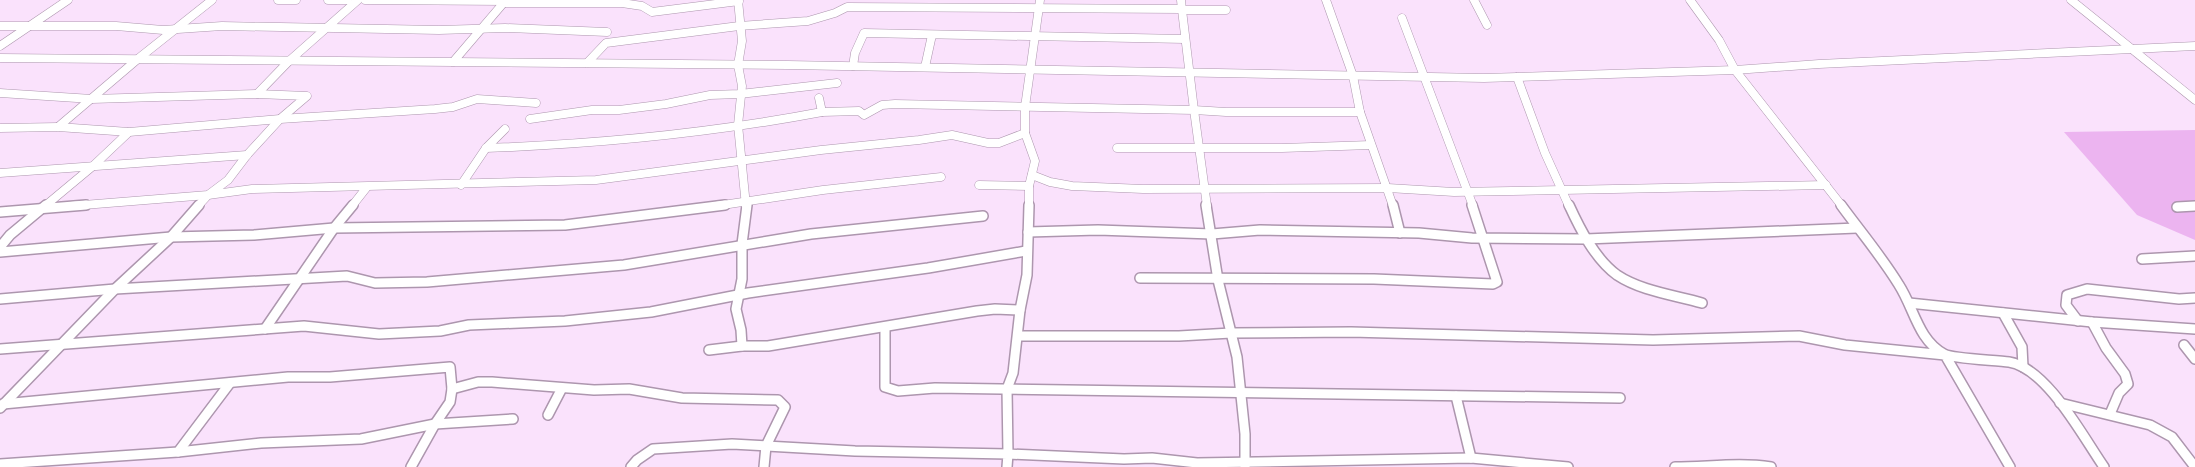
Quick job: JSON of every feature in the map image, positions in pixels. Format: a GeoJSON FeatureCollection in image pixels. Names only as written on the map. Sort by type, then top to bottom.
{"type":"FeatureCollection","features":[{"type":"Feature","properties":{"kind":"street"},"geometry":{"type":"LineString","coordinates":[[0,46],[68,0]]}},
{"type":"Feature","properties":{"kind":"street"},"geometry":{"type":"LineString","coordinates":[[58,128],[139,58],[212,0]]}},
{"type":"Feature","properties":{"kind":"street"},"geometry":{"type":"LineString","coordinates":[[278,0],[296,0]]}},
{"type":"Feature","properties":{"kind":"street"},"geometry":{"type":"LineString","coordinates":[[328,0],[348,0]]}},
{"type":"Feature","properties":{"kind":"street"},"geometry":{"type":"LineString","coordinates":[[257,94],[289,61],[358,0]]}},
{"type":"Feature","properties":{"kind":"street"},"geometry":{"type":"LineString","coordinates":[[365,0],[622,3],[642,6],[652,12],[739,0],[738,8],[742,41],[738,65],[742,86],[738,125],[747,201],[742,244],[742,279],[736,309],[742,330],[742,346]]}},
{"type":"Feature","properties":{"kind":"street"},"geometry":{"type":"LineString","coordinates":[[1181,0],[1204,189],[1218,280],[1237,356],[1239,392],[1245,434],[1245,464]]}},
{"type":"Feature","properties":{"kind":"street"},"geometry":{"type":"LineString","coordinates":[[1326,0],[1353,76],[1360,112],[1388,188],[1400,233]]}},
{"type":"Feature","properties":{"kind":"street"},"geometry":{"type":"LineString","coordinates":[[1474,0],[1487,25]]}},
{"type":"Feature","properties":{"kind":"street"},"geometry":{"type":"LineString","coordinates":[[1690,0],[1708,28],[1719,40],[1735,70],[1826,185],[1900,286],[1920,329],[1945,355],[2010,467]]}},
{"type":"Feature","properties":{"kind":"street"},"geometry":{"type":"LineString","coordinates":[[2071,0],[2130,50],[2195,100]]}},
{"type":"Feature","properties":{"kind":"street"},"geometry":{"type":"LineString","coordinates":[[452,62],[505,1]]}},
{"type":"Feature","properties":{"kind":"street"},"geometry":{"type":"LineString","coordinates":[[1007,467],[1008,389],[1013,373],[1020,310],[1027,275],[1026,251],[1029,186],[1034,161],[1025,133],[1026,107],[1040,4]]}},
{"type":"Feature","properties":{"kind":"street"},"geometry":{"type":"LineString","coordinates":[[587,64],[606,43],[740,26],[820,19],[833,16],[847,7],[1040,4],[1226,10]]}},
{"type":"Feature","properties":{"kind":"street"},"geometry":{"type":"LineString","coordinates":[[1140,278],[1218,280],[1374,279],[1494,284],[1497,282],[1468,191],[1402,18]]}},
{"type":"Feature","properties":{"kind":"street"},"geometry":{"type":"LineString","coordinates":[[0,26],[109,26],[163,30],[222,26],[607,32]]}},
{"type":"Feature","properties":{"kind":"street"},"geometry":{"type":"LineString","coordinates":[[853,66],[855,53],[864,33],[1185,38]]}},
{"type":"Feature","properties":{"kind":"street"},"geometry":{"type":"LineString","coordinates":[[926,67],[932,34]]}},
{"type":"Feature","properties":{"kind":"street"},"geometry":{"type":"LineString","coordinates":[[0,58],[853,66],[1518,78],[1735,70],[1828,63],[2195,46]]}},
{"type":"Feature","properties":{"kind":"street"},"geometry":{"type":"LineString","coordinates":[[1518,78],[1527,107],[1586,239],[1602,261],[1616,274],[1647,287],[1702,303]]}},
{"type":"Feature","properties":{"kind":"street"},"geometry":{"type":"LineString","coordinates":[[530,119],[592,110],[619,110],[666,104],[710,95],[740,94],[837,83]]}},
{"type":"Feature","properties":{"kind":"street"},"geometry":{"type":"LineString","coordinates":[[0,93],[92,98],[257,94],[307,96],[280,119],[247,155],[228,180],[208,195],[171,237],[115,289],[1,406]]}},
{"type":"Feature","properties":{"kind":"street"},"geometry":{"type":"LineString","coordinates":[[819,98],[822,112]]}},
{"type":"Feature","properties":{"kind":"street"},"geometry":{"type":"LineString","coordinates":[[0,128],[58,128],[129,132],[280,119],[435,109],[453,107],[477,99],[536,103]]}},
{"type":"Feature","properties":{"kind":"street"},"geometry":{"type":"LineString","coordinates":[[486,148],[664,137],[738,125],[770,122],[820,114],[822,112],[859,111],[864,115],[882,105],[895,104],[1226,112],[1360,112]]}},
{"type":"Feature","properties":{"kind":"street"},"geometry":{"type":"LineString","coordinates":[[461,185],[486,148],[504,129]]}},
{"type":"Feature","properties":{"kind":"street"},"geometry":{"type":"LineString","coordinates":[[0,247],[10,235],[93,166],[129,132]]}},
{"type":"Feature","properties":{"kind":"street"},"geometry":{"type":"LineString","coordinates":[[0,212],[208,195],[252,189],[596,180],[741,160],[952,135],[988,143],[999,143],[1025,133]]}},
{"type":"Feature","properties":{"kind":"street"},"geometry":{"type":"LineString","coordinates":[[1117,148],[1282,148],[1371,145]]}},
{"type":"Feature","properties":{"kind":"street"},"geometry":{"type":"LineString","coordinates":[[0,173],[247,155]]}},
{"type":"Feature","properties":{"kind":"street"},"geometry":{"type":"LineString","coordinates":[[1032,175],[1050,182],[1072,186],[1204,189],[1388,188],[1435,192],[1826,185]]}},
{"type":"Feature","properties":{"kind":"street"},"geometry":{"type":"LineString","coordinates":[[0,252],[171,237],[254,234],[334,228],[565,225],[672,213],[833,189],[942,177]]}},
{"type":"Feature","properties":{"kind":"street"},"geometry":{"type":"LineString","coordinates":[[979,186],[1029,186]]}},
{"type":"Feature","properties":{"kind":"street"},"geometry":{"type":"LineString","coordinates":[[265,329],[334,228],[367,187]]}},
{"type":"Feature","properties":{"kind":"street"},"geometry":{"type":"LineString","coordinates":[[2177,207],[2195,206]]}},
{"type":"Feature","properties":{"kind":"street"},"geometry":{"type":"LineString","coordinates":[[0,299],[115,289],[347,276],[375,283],[427,282],[624,265],[742,244],[845,230],[903,226],[983,216]]}},
{"type":"Feature","properties":{"kind":"street"},"geometry":{"type":"LineString","coordinates":[[1028,232],[1098,230],[1212,234],[1260,230],[1586,239],[1857,228]]}},
{"type":"Feature","properties":{"kind":"street"},"geometry":{"type":"LineString","coordinates":[[0,349],[304,326],[379,334],[440,332],[469,325],[565,321],[651,312],[738,295],[1026,251]]}},
{"type":"Feature","properties":{"kind":"street"},"geometry":{"type":"LineString","coordinates":[[2142,259],[2195,256]]}},
{"type":"Feature","properties":{"kind":"street"},"geometry":{"type":"LineString","coordinates":[[2078,320],[2066,304],[2067,295],[2087,289],[2179,300],[2195,298]]}},
{"type":"Feature","properties":{"kind":"street"},"geometry":{"type":"LineString","coordinates":[[1909,302],[2092,322],[2195,329]]}},
{"type":"Feature","properties":{"kind":"street"},"geometry":{"type":"LineString","coordinates":[[708,350],[742,346],[768,346],[977,310],[995,308],[1020,310]]}},
{"type":"Feature","properties":{"kind":"street"},"geometry":{"type":"LineString","coordinates":[[2003,313],[2022,347],[2023,367]]}},
{"type":"Feature","properties":{"kind":"street"},"geometry":{"type":"LineString","coordinates":[[2092,322],[2106,348],[2125,374],[2128,384],[2119,393],[2110,414]]}},
{"type":"Feature","properties":{"kind":"street"},"geometry":{"type":"LineString","coordinates":[[885,327],[885,387],[898,390],[935,388],[1620,398]]}},
{"type":"Feature","properties":{"kind":"street"},"geometry":{"type":"LineString","coordinates":[[1018,336],[1178,336],[1231,333],[1351,332],[1654,340],[1799,336],[1844,345],[2011,362],[2023,367],[2039,378],[2060,403],[2104,467]]}},
{"type":"Feature","properties":{"kind":"street"},"geometry":{"type":"LineString","coordinates":[[2184,345],[2195,359]]}},
{"type":"Feature","properties":{"kind":"street"},"geometry":{"type":"LineString","coordinates":[[1,406],[288,377],[330,377],[450,367],[452,389],[450,402],[435,424],[411,467]]}},
{"type":"Feature","properties":{"kind":"street"},"geometry":{"type":"LineString","coordinates":[[452,389],[478,382],[562,388],[630,389],[682,398],[778,400],[785,406],[766,446],[764,467]]}},
{"type":"Feature","properties":{"kind":"street"},"geometry":{"type":"LineString","coordinates":[[178,452],[230,384]]}},
{"type":"Feature","properties":{"kind":"street"},"geometry":{"type":"LineString","coordinates":[[548,415],[562,388]]}},
{"type":"Feature","properties":{"kind":"street"},"geometry":{"type":"LineString","coordinates":[[1456,396],[1471,458]]}},
{"type":"Feature","properties":{"kind":"street"},"geometry":{"type":"LineString","coordinates":[[2060,403],[2150,425],[2172,437],[2195,467]]}},
{"type":"Feature","properties":{"kind":"street"},"geometry":{"type":"LineString","coordinates":[[0,464],[178,452],[262,443],[361,440],[435,424],[513,419]]}},
{"type":"Feature","properties":{"kind":"street"},"geometry":{"type":"LineString","coordinates":[[631,467],[653,449],[732,444],[855,451],[1008,454],[1124,459],[1152,458],[1197,464],[1471,458],[1568,467]]}},
{"type":"Feature","properties":{"kind":"street"},"geometry":{"type":"LineString","coordinates":[[1675,467],[1717,467],[1752,464],[1771,467]]}},
{"type":"Feature","properties":{"kind":"shaded area"},"geometry":{"type":"Polygon","coordinates":[[[2195,130],[2195,240],[2137,215],[2064,132],[2195,130]]]}}]}
